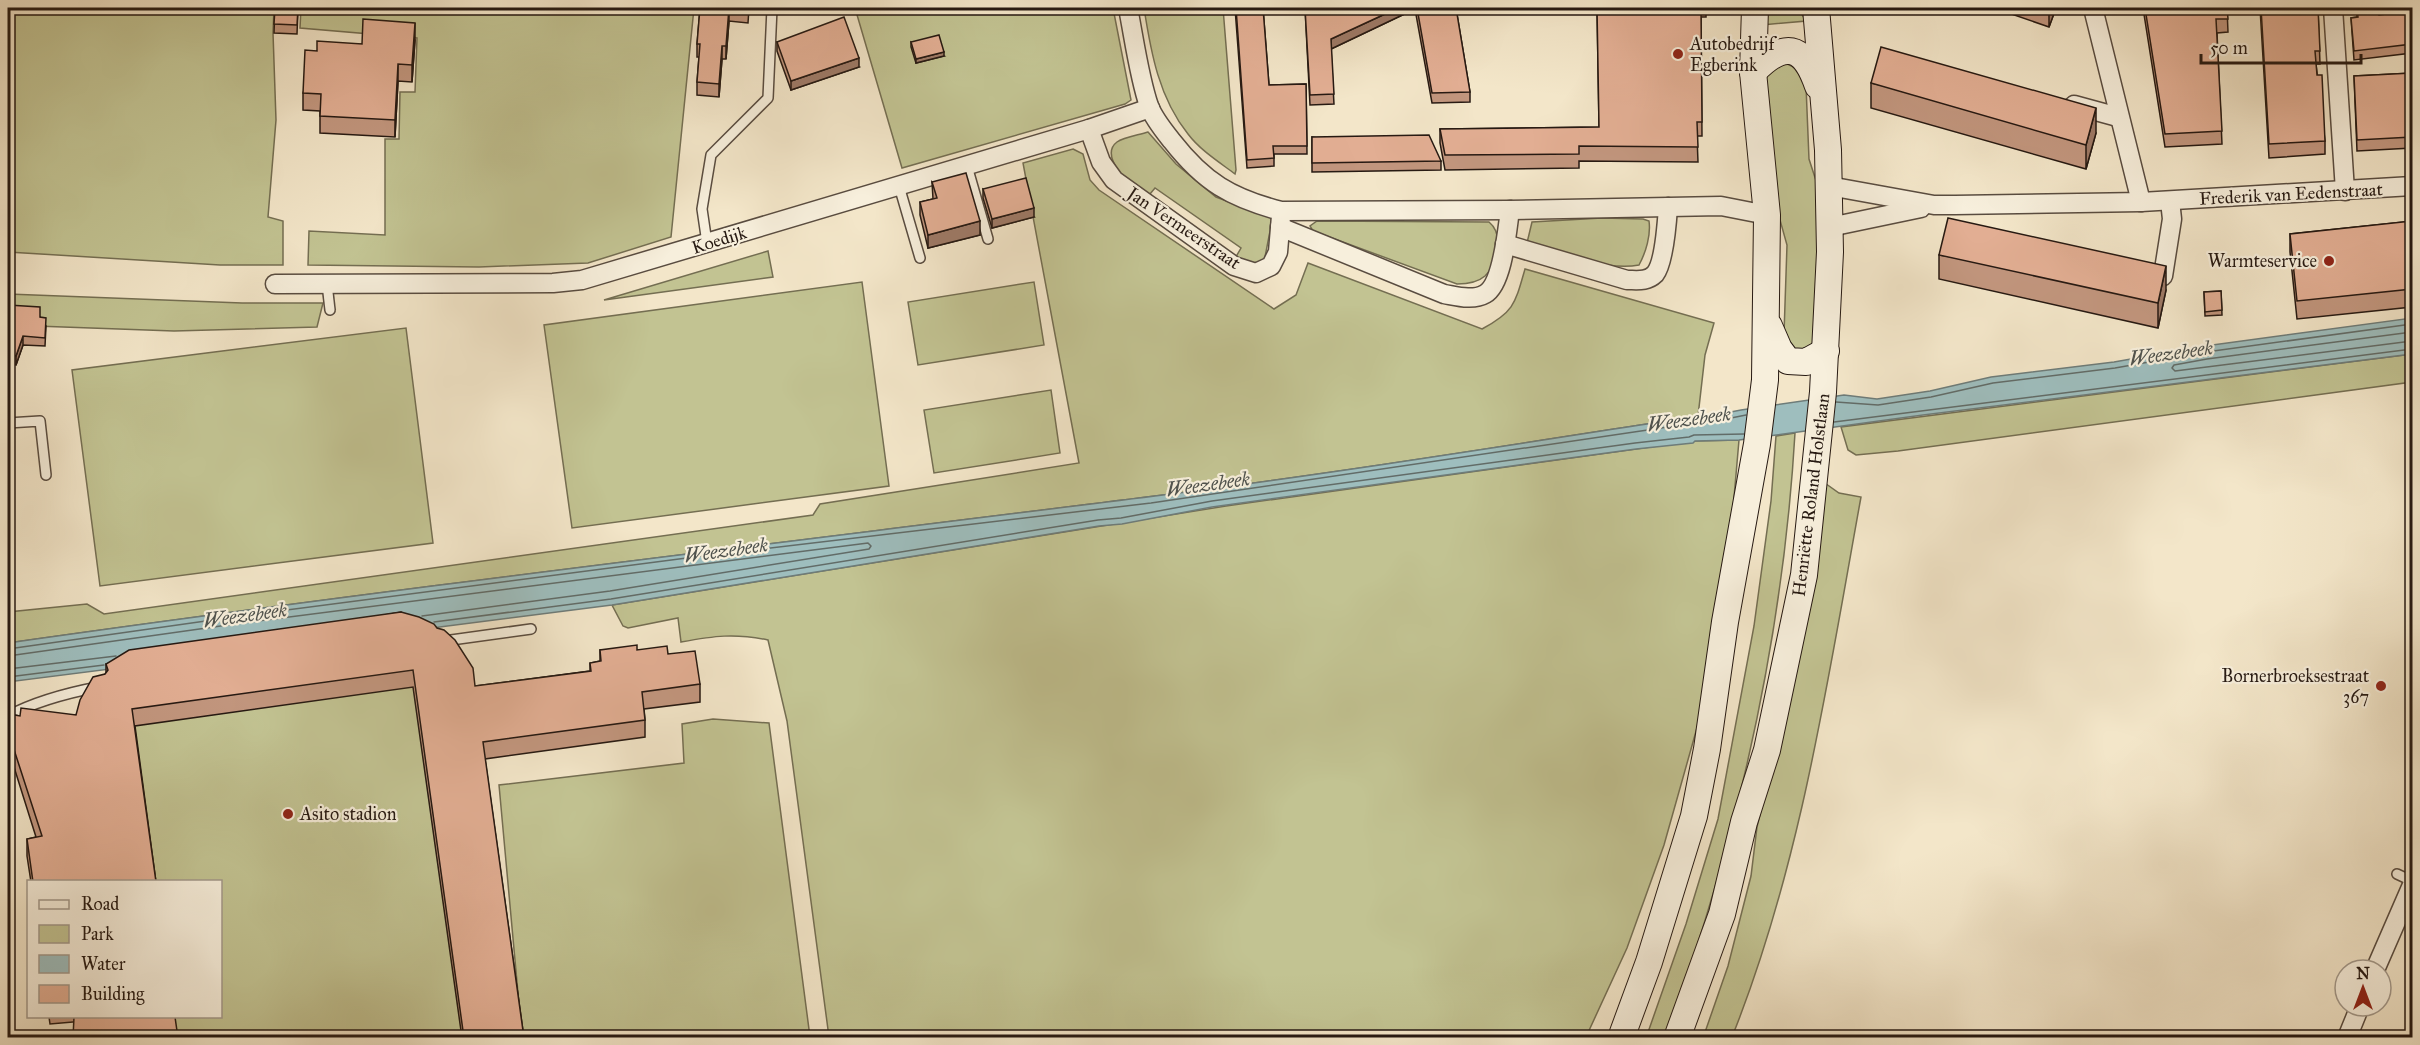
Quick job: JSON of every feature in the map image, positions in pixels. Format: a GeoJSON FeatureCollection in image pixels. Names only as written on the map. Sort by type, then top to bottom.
{"type":"FeatureCollection","features":[{"type":"Feature","properties":{"kind":"main road"},"geometry":{"type":"LineString","coordinates":[[1621,1038],[1649,962],[1694,816],[1707,749],[1725,622],[1758,444],[1768,324],[1767,203],[1753,72],[1754,8]]}},
{"type":"Feature","properties":{"kind":"main road","name":"Henriëtte Roland Holstlaan"},"geometry":{"type":"LineString","coordinates":[[1677,1038],[1722,914],[1744,822],[1767,750],[1804,575],[1823,392],[1830,227],[1826,106],[1816,8]]}},
{"type":"Feature","properties":{"kind":"main road"},"geometry":{"type":"LineString","coordinates":[[1753,72],[1775,53],[1785,51],[1799,54],[1811,67],[1826,106]]}},
{"type":"Feature","properties":{"kind":"main road"},"geometry":{"type":"LineString","coordinates":[[1768,324],[1779,349],[1788,361],[1806,362],[1826,351]]}},
{"type":"Feature","properties":{"kind":"street"},"geometry":{"type":"LineString","coordinates":[[1128,8],[1150,108],[1164,132],[1209,181],[1247,202],[1444,294],[1468,298],[1485,294],[1496,284],[1510,210]]}},
{"type":"Feature","properties":{"kind":"street"},"geometry":{"type":"LineString","coordinates":[[2093,8],[2118,117],[2141,202]]}},
{"type":"Feature","properties":{"kind":"street"},"geometry":{"type":"LineString","coordinates":[[2333,8],[2345,191]]}},
{"type":"Feature","properties":{"kind":"street"},"geometry":{"type":"LineString","coordinates":[[2062,101],[2118,117]]}},
{"type":"Feature","properties":{"kind":"street","name":"Koedijk"},"geometry":{"type":"LineString","coordinates":[[275,284],[572,281],[614,272],[1089,129],[1150,108]]}},
{"type":"Feature","properties":{"kind":"street","name":"Jan Vermeerstraat"},"geometry":{"type":"LineString","coordinates":[[1089,129],[1101,162],[1114,180],[1234,266],[1256,273],[1271,266],[1278,252],[1281,219]]}},
{"type":"Feature","properties":{"kind":"street","name":"Frederik van Eedenstraat"},"geometry":{"type":"LineString","coordinates":[[1829,186],[1934,205],[1965,205],[2170,201],[2412,186]]}},
{"type":"Feature","properties":{"kind":"street"},"geometry":{"type":"LineString","coordinates":[[2130,269],[2163,276],[2172,219],[2170,201]]}},
{"type":"Feature","properties":{"kind":"street"},"geometry":{"type":"LineString","coordinates":[[1281,219],[1767,203]]}},
{"type":"Feature","properties":{"kind":"street","name":"Frederik van Eedenstraat"},"geometry":{"type":"LineString","coordinates":[[1830,227],[1934,205]]}},
{"type":"Feature","properties":{"kind":"street"},"geometry":{"type":"LineString","coordinates":[[1965,205],[1970,224]]}},
{"type":"Feature","properties":{"kind":"street"},"geometry":{"type":"LineString","coordinates":[[1505,244],[1627,280],[1645,280],[1656,273],[1664,244],[1668,207]]}},
{"type":"Feature","properties":{"kind":"street"},"geometry":{"type":"LineString","coordinates":[[2380,958],[2407,880]]}},
{"type":"Feature","properties":{"kind":"street"},"geometry":{"type":"LineString","coordinates":[[2347,1038],[2355,1018]]}},
{"type":"Feature","properties":{"kind":"lane"},"geometry":{"type":"LineString","coordinates":[[707,243],[702,209],[711,155],[768,98],[772,8]]}},
{"type":"Feature","properties":{"kind":"lane"},"geometry":{"type":"LineString","coordinates":[[967,166],[988,239]]}},
{"type":"Feature","properties":{"kind":"lane"},"geometry":{"type":"LineString","coordinates":[[899,186],[920,258]]}},
{"type":"Feature","properties":{"kind":"lane"},"geometry":{"type":"LineString","coordinates":[[327,284],[330,310]]}},
{"type":"Feature","properties":{"kind":"lane"},"geometry":{"type":"LineString","coordinates":[[8,423],[40,421],[46,475]]}},
{"type":"Feature","properties":{"kind":"lane"},"geometry":{"type":"LineString","coordinates":[[442,641],[531,629]]}},
{"type":"Feature","properties":{"kind":"lane"},"geometry":{"type":"LineString","coordinates":[[8,716],[23,708],[69,693],[101,686]]}},
{"type":"Feature","properties":{"kind":"green space"},"geometry":{"type":"Polygon","coordinates":[[[8,8],[274,8],[276,120],[268,217],[283,221],[283,265],[220,265],[8,252],[8,8]]]}},
{"type":"Feature","properties":{"kind":"green space"},"geometry":{"type":"Polygon","coordinates":[[[301,8],[694,8],[671,237],[588,263],[479,267],[308,265],[309,231],[385,235],[385,139],[399,139],[400,92],[415,92],[417,38],[300,28],[301,8]]]}},
{"type":"Feature","properties":{"kind":"green space"},"geometry":{"type":"Polygon","coordinates":[[[855,8],[1113,8],[1131,100],[1125,104],[902,168],[855,8]]]}},
{"type":"Feature","properties":{"kind":"green space"},"geometry":{"type":"Polygon","coordinates":[[[1144,8],[1223,8],[1235,174],[1198,145],[1178,120],[1163,90],[1153,58],[1144,8]]]}},
{"type":"Feature","properties":{"kind":"green space"},"geometry":{"type":"Polygon","coordinates":[[[1764,8],[1798,8],[1806,21],[1762,25],[1764,8]]]}},
{"type":"Feature","properties":{"kind":"green space"},"geometry":{"type":"Polygon","coordinates":[[[1785,63],[1798,69],[1806,86],[1809,159],[1822,199],[1816,349],[1796,351],[1784,334],[1787,245],[1775,202],[1764,73],[1785,63]]]}},
{"type":"Feature","properties":{"kind":"green space"},"geometry":{"type":"Polygon","coordinates":[[[1148,132],[1176,164],[1216,197],[1270,217],[1272,221],[1264,262],[1258,266],[1233,262],[1241,248],[1155,188],[1145,200],[1126,181],[1114,164],[1112,148],[1120,140],[1148,132]]]}},
{"type":"Feature","properties":{"kind":"green space"},"geometry":{"type":"Polygon","coordinates":[[[1073,149],[1083,154],[1090,180],[1099,190],[1274,309],[1296,295],[1308,263],[1482,329],[1501,317],[1512,306],[1525,269],[1714,323],[1705,355],[1698,416],[1223,487],[437,585],[8,643],[8,612],[87,604],[104,614],[813,515],[820,504],[1079,463],[1023,163],[1073,149]]]}},
{"type":"Feature","properties":{"kind":"green space"},"geometry":{"type":"Polygon","coordinates":[[[1602,218],[1649,221],[1647,243],[1639,265],[1597,263],[1554,251],[1526,247],[1532,222],[1602,218]]]}},
{"type":"Feature","properties":{"kind":"green space"},"geometry":{"type":"Polygon","coordinates":[[[1317,221],[1489,222],[1497,234],[1498,249],[1490,271],[1485,276],[1472,283],[1457,284],[1313,231],[1310,226],[1317,221]]]}},
{"type":"Feature","properties":{"kind":"green space"},"geometry":{"type":"Polygon","coordinates":[[[768,251],[773,277],[604,300],[768,251]]]}},
{"type":"Feature","properties":{"kind":"green space"},"geometry":{"type":"Polygon","coordinates":[[[862,282],[889,486],[572,528],[544,325],[862,282]]]}},
{"type":"Feature","properties":{"kind":"green space"},"geometry":{"type":"Polygon","coordinates":[[[1034,282],[1044,345],[918,365],[908,302],[1034,282]]]}},
{"type":"Feature","properties":{"kind":"green space"},"geometry":{"type":"Polygon","coordinates":[[[8,294],[242,303],[323,303],[317,327],[174,331],[8,325],[8,294]]]}},
{"type":"Feature","properties":{"kind":"green space"},"geometry":{"type":"Polygon","coordinates":[[[406,328],[433,543],[100,586],[72,370],[406,328]]]}},
{"type":"Feature","properties":{"kind":"green space"},"geometry":{"type":"Polygon","coordinates":[[[2412,354],[2412,382],[1898,451],[1856,455],[1848,450],[1841,427],[2412,354]]]}},
{"type":"Feature","properties":{"kind":"green space"},"geometry":{"type":"Polygon","coordinates":[[[1051,390],[1060,453],[934,473],[924,410],[1051,390]]]}},
{"type":"Feature","properties":{"kind":"green space"},"geometry":{"type":"Polygon","coordinates":[[[1795,433],[1780,587],[1752,740],[1734,815],[1714,890],[1666,1037],[1646,1038],[1686,924],[1718,819],[1754,626],[1771,501],[1776,436],[1795,433]]]}},
{"type":"Feature","properties":{"kind":"green space"},"geometry":{"type":"Polygon","coordinates":[[[1739,440],[1728,567],[1702,710],[1664,845],[1627,948],[1586,1037],[829,1037],[787,721],[768,640],[724,636],[681,642],[678,618],[628,628],[623,626],[612,605],[1226,506],[1694,441],[1739,440]]]}},
{"type":"Feature","properties":{"kind":"green space"},"geometry":{"type":"Polygon","coordinates":[[[1822,481],[1839,493],[1861,497],[1810,770],[1777,906],[1732,1037],[1703,1038],[1728,966],[1751,876],[1757,827],[1767,786],[1822,481]]]}},
{"type":"Feature","properties":{"kind":"green space","name":"Asito stadion"},"geometry":{"type":"Polygon","coordinates":[[[432,652],[510,1037],[128,1037],[125,1018],[222,1018],[222,880],[107,880],[109,694],[432,652]]]}},
{"type":"Feature","properties":{"kind":"green space"},"geometry":{"type":"Polygon","coordinates":[[[713,719],[769,723],[810,1037],[522,1037],[499,785],[684,763],[682,724],[713,719]]]}},
{"type":"Feature","properties":{"kind":"water","name":"Weezebeek"},"geometry":{"type":"Polygon","coordinates":[[[2412,318],[2412,354],[1739,440],[1695,441],[1636,449],[1212,507],[1122,524],[612,605],[8,682],[8,643],[437,585],[1223,487],[1844,395],[1877,399],[1930,391],[1991,377],[2114,362],[2205,346],[2412,318]]]}},
{"type":"Feature","properties":{"kind":"building"},"geometry":{"type":"Polygon","coordinates":[[[275,8],[298,8],[297,25],[274,24],[275,8]]]}},
{"type":"Feature","properties":{"kind":"building"},"geometry":{"type":"Polygon","coordinates":[[[700,8],[729,8],[726,46],[722,46],[719,84],[697,82],[700,8]]]}},
{"type":"Feature","properties":{"kind":"building"},"geometry":{"type":"Polygon","coordinates":[[[1236,8],[1263,8],[1269,85],[1306,84],[1307,146],[1273,146],[1274,158],[1247,160],[1236,8]]]}},
{"type":"Feature","properties":{"kind":"building"},"geometry":{"type":"Polygon","coordinates":[[[1305,8],[1398,8],[1331,39],[1334,94],[1310,95],[1305,8]]]}},
{"type":"Feature","properties":{"kind":"building"},"geometry":{"type":"Polygon","coordinates":[[[1417,8],[1456,8],[1470,92],[1432,93],[1417,8]]]}},
{"type":"Feature","properties":{"kind":"building"},"geometry":{"type":"Polygon","coordinates":[[[1597,8],[1701,8],[1702,122],[1697,122],[1698,147],[1579,146],[1579,154],[1445,155],[1440,129],[1599,127],[1597,8]]]}},
{"type":"Feature","properties":{"kind":"building"},"geometry":{"type":"Polygon","coordinates":[[[2145,8],[2227,8],[2228,19],[2216,19],[2222,131],[2165,134],[2145,8]]]}},
{"type":"Feature","properties":{"kind":"building"},"geometry":{"type":"Polygon","coordinates":[[[2261,8],[2318,8],[2320,51],[2315,51],[2317,75],[2322,75],[2325,141],[2269,144],[2261,8]]]}},
{"type":"Feature","properties":{"kind":"building"},"geometry":{"type":"Polygon","coordinates":[[[2357,8],[2378,8],[2379,15],[2412,11],[2412,44],[2354,51],[2351,18],[2358,17],[2357,8]]]}},
{"type":"Feature","properties":{"kind":"building"},"geometry":{"type":"Polygon","coordinates":[[[844,17],[859,58],[791,81],[777,42],[844,17]]]}},
{"type":"Feature","properties":{"kind":"building"},"geometry":{"type":"Polygon","coordinates":[[[363,19],[415,23],[412,65],[398,64],[395,120],[320,116],[321,94],[303,93],[305,50],[317,51],[317,41],[362,44],[363,19]]]}},
{"type":"Feature","properties":{"kind":"building"},"geometry":{"type":"Polygon","coordinates":[[[939,35],[944,52],[916,59],[911,42],[939,35]]]}},
{"type":"Feature","properties":{"kind":"building"},"geometry":{"type":"Polygon","coordinates":[[[1881,47],[2096,108],[2086,145],[1871,83],[1881,47]]]}},
{"type":"Feature","properties":{"kind":"building"},"geometry":{"type":"Polygon","coordinates":[[[2412,73],[2412,137],[2357,140],[2354,76],[2412,73]]]}},
{"type":"Feature","properties":{"kind":"building"},"geometry":{"type":"Polygon","coordinates":[[[1429,135],[1441,161],[1312,163],[1312,137],[1429,135]]]}},
{"type":"Feature","properties":{"kind":"building"},"geometry":{"type":"Polygon","coordinates":[[[966,173],[980,221],[928,235],[920,202],[937,198],[932,182],[966,173]]]}},
{"type":"Feature","properties":{"kind":"building"},"geometry":{"type":"Polygon","coordinates":[[[1026,178],[1034,208],[992,219],[983,189],[1026,178]]]}},
{"type":"Feature","properties":{"kind":"building"},"geometry":{"type":"Polygon","coordinates":[[[1948,218],[2166,266],[2158,303],[1939,255],[1948,218]]]}},
{"type":"Feature","properties":{"kind":"building"},"geometry":{"type":"Polygon","coordinates":[[[2412,221],[2412,289],[2297,301],[2290,234],[2412,221]]]}},
{"type":"Feature","properties":{"kind":"building"},"geometry":{"type":"Polygon","coordinates":[[[2221,291],[2222,310],[2205,312],[2204,292],[2221,291]]]}},
{"type":"Feature","properties":{"kind":"building"},"geometry":{"type":"Polygon","coordinates":[[[8,305],[40,307],[40,317],[46,318],[45,338],[23,336],[16,356],[8,353],[8,305]]]}},
{"type":"Feature","properties":{"kind":"building"},"geometry":{"type":"Polygon","coordinates":[[[401,612],[434,624],[455,640],[473,668],[475,686],[591,671],[590,663],[601,661],[600,650],[637,645],[637,650],[667,646],[668,654],[695,651],[700,684],[642,692],[645,720],[483,742],[524,1038],[464,1038],[413,670],[132,709],[156,880],[33,880],[27,839],[42,836],[8,731],[8,714],[20,716],[21,708],[76,715],[80,700],[93,677],[105,674],[108,670],[106,664],[129,650],[401,612]]]}},
{"type":"Feature","properties":{"kind":"building"},"geometry":{"type":"Polygon","coordinates":[[[74,1018],[175,1018],[178,1038],[73,1038],[74,1018]]]}},
{"type":"Feature","properties":{"kind":"place","name":"Autobedrijf Egberink"},"geometry":{"type":"Point","coordinates":[1678,54]}},
{"type":"Feature","properties":{"kind":"place","name":"Warmteservice"},"geometry":{"type":"Point","coordinates":[2329,261]}},
{"type":"Feature","properties":{"kind":"place","name":"Bornerbroeksestraat 367"},"geometry":{"type":"Point","coordinates":[2381,686]}},
{"type":"Feature","properties":{"kind":"place","name":"Asito stadion"},"geometry":{"type":"Point","coordinates":[288,814]}}]}
